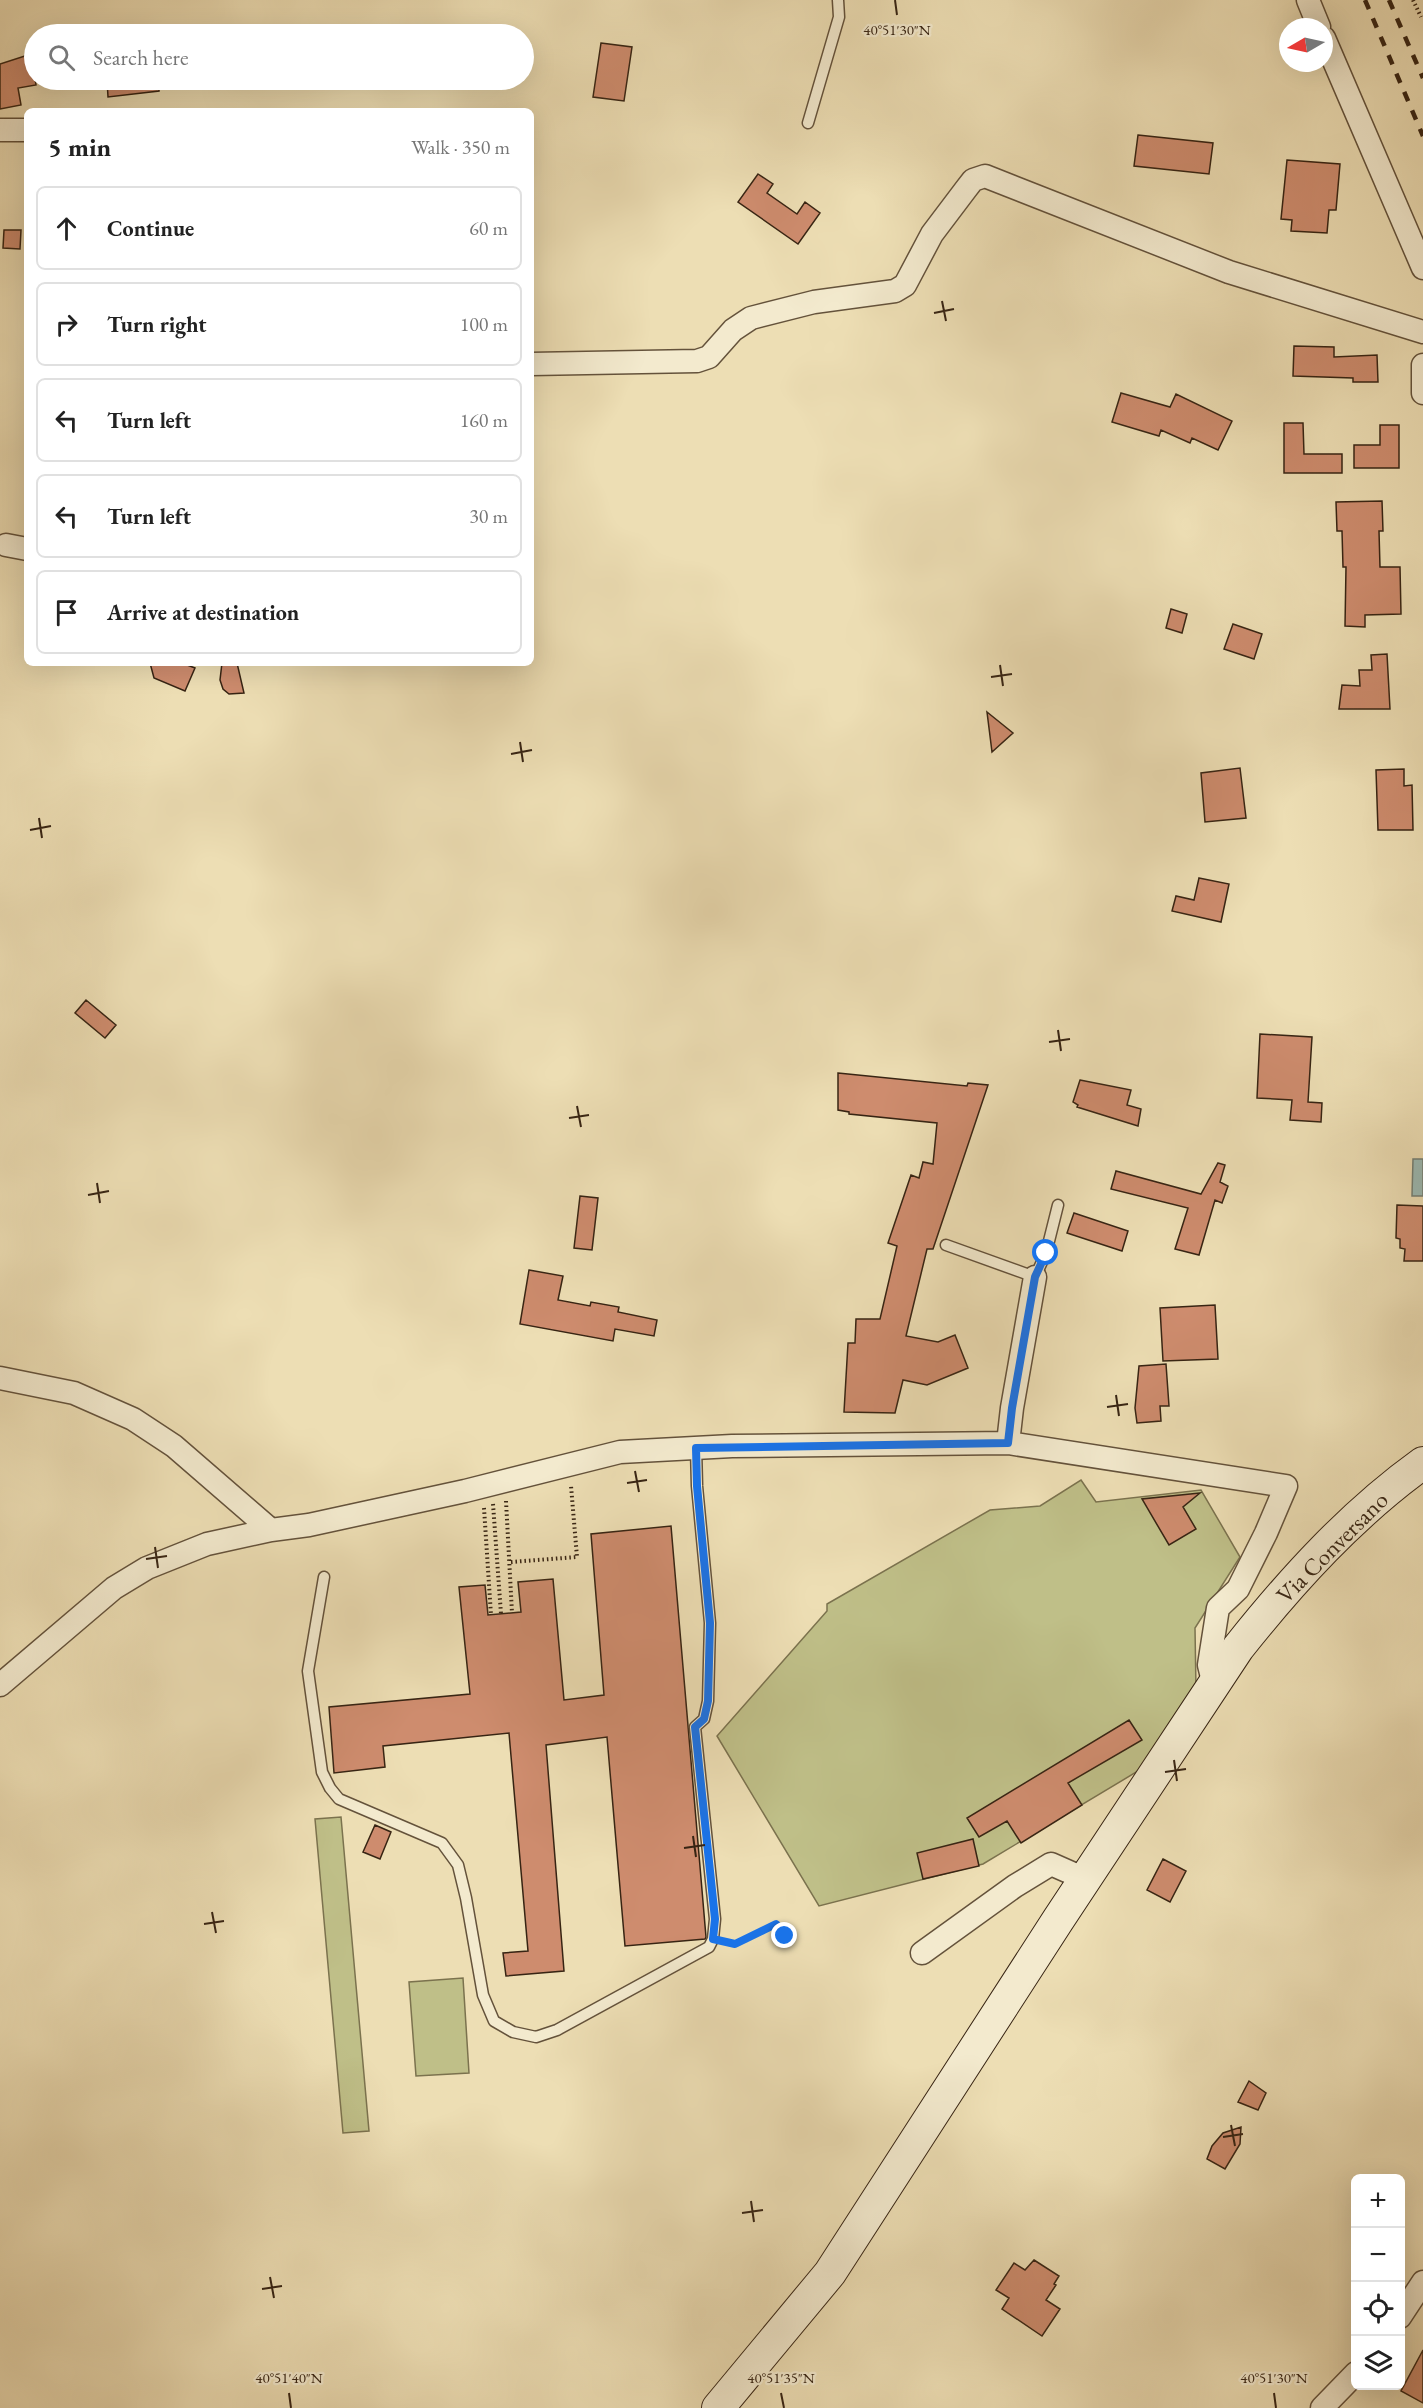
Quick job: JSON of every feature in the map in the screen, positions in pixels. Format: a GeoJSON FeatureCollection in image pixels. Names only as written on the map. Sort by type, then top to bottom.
{"type":"FeatureCollection","features":[{"type":"Feature","properties":{"kind":"main road","name":"Via Conversano"},"geometry":{"type":"LineString","coordinates":[[718,2408],[830,2273],[1058,1920],[1238,1648],[1269,1609],[1317,1556],[1362,1512],[1423,1463]]}},
{"type":"Feature","properties":{"kind":"street"},"geometry":{"type":"LineString","coordinates":[[1308,0],[1315,18]]}},
{"type":"Feature","properties":{"kind":"street"},"geometry":{"type":"LineString","coordinates":[[1333,59],[1423,268]]}},
{"type":"Feature","properties":{"kind":"street"},"geometry":{"type":"LineString","coordinates":[[0,130],[24,130]]}},
{"type":"Feature","properties":{"kind":"street"},"geometry":{"type":"LineString","coordinates":[[534,364],[697,361],[709,357],[733,330],[751,318],[814,302],[895,291],[905,285],[932,234],[973,180],[985,176],[1229,272],[1423,332]]}},
{"type":"Feature","properties":{"kind":"street"},"geometry":{"type":"LineString","coordinates":[[1423,365],[1423,393]]}},
{"type":"Feature","properties":{"kind":"street"},"geometry":{"type":"LineString","coordinates":[[1008,1443],[1035,1277]]}},
{"type":"Feature","properties":{"kind":"street"},"geometry":{"type":"LineString","coordinates":[[0,1378],[74,1393],[133,1419],[174,1446],[271,1530]]}},
{"type":"Feature","properties":{"kind":"street"},"geometry":{"type":"LineString","coordinates":[[0,1684],[114,1588],[147,1568],[207,1544],[271,1530],[309,1525],[465,1491],[620,1452],[696,1448],[1008,1443],[1286,1486],[1238,1589],[1218,1608],[1209,1665],[1214,1685]]}},
{"type":"Feature","properties":{"kind":"street"},"geometry":{"type":"LineString","coordinates":[[922,1953],[1015,1886],[1051,1864],[1085,1879]]}},
{"type":"Feature","properties":{"kind":"street"},"geometry":{"type":"LineString","coordinates":[[1405,2311],[1423,2282]]}},
{"type":"Feature","properties":{"kind":"street"},"geometry":{"type":"LineString","coordinates":[[1322,2408],[1351,2378]]}},
{"type":"Feature","properties":{"kind":"lane"},"geometry":{"type":"LineString","coordinates":[[808,123],[839,17],[838,0]]}},
{"type":"Feature","properties":{"kind":"lane"},"geometry":{"type":"LineString","coordinates":[[946,1245],[1035,1277],[1046,1253],[1058,1206]]}},
{"type":"Feature","properties":{"kind":"lane"},"geometry":{"type":"LineString","coordinates":[[324,1576],[308,1671],[322,1772],[330,1788],[339,1799],[442,1843],[458,1865],[483,1995],[494,2021],[513,2032],[536,2037],[557,2030],[709,1947],[713,1939],[715,1919],[695,1727],[704,1719],[708,1701],[710,1623],[697,1486],[696,1448]]}},
{"type":"Feature","properties":{"kind":"path"},"geometry":{"type":"LineString","coordinates":[[1413,0],[1421,16]]}},
{"type":"Feature","properties":{"kind":"path"},"geometry":{"type":"LineString","coordinates":[[511,1562],[577,1557],[571,1482]]}},
{"type":"Feature","properties":{"kind":"path"},"geometry":{"type":"LineString","coordinates":[[506,1501],[512,1613]]}},
{"type":"Feature","properties":{"kind":"path"},"geometry":{"type":"LineString","coordinates":[[493,1504],[501,1614]]}},
{"type":"Feature","properties":{"kind":"path"},"geometry":{"type":"LineString","coordinates":[[483,1507],[491,1615]]}},
{"type":"Feature","properties":{"kind":"path"},"geometry":{"type":"LineString","coordinates":[[713,1939],[735,1944],[776,1924],[785,1936]]}},
{"type":"Feature","properties":{"kind":"green space"},"geometry":{"type":"Polygon","coordinates":[[[1081,1480],[1096,1502],[1201,1490],[1240,1557],[1195,1628],[1196,1690],[1143,1768],[983,1864],[819,1906],[717,1736],[827,1611],[827,1604],[990,1510],[1040,1506],[1081,1480]]]}},
{"type":"Feature","properties":{"kind":"green space"},"geometry":{"type":"Polygon","coordinates":[[[341,1817],[369,2131],[343,2133],[315,1819],[341,1817]]]}},
{"type":"Feature","properties":{"kind":"green space"},"geometry":{"type":"Polygon","coordinates":[[[463,1978],[469,2073],[416,2076],[409,1982],[463,1978]]]}},
{"type":"Feature","properties":{"kind":"water"},"geometry":{"type":"Polygon","coordinates":[[[1413,1159],[1423,1159],[1423,1196],[1412,1196],[1413,1159]]]}},
{"type":"Feature","properties":{"kind":"building"},"geometry":{"type":"Polygon","coordinates":[[[601,43],[632,47],[624,101],[593,97],[601,43]]]}},
{"type":"Feature","properties":{"kind":"building"},"geometry":{"type":"Polygon","coordinates":[[[24,56],[24,87],[18,88],[21,105],[0,109],[0,64],[24,56]]]}},
{"type":"Feature","properties":{"kind":"building"},"geometry":{"type":"Polygon","coordinates":[[[108,90],[159,90],[159,91],[108,97],[108,90]]]}},
{"type":"Feature","properties":{"kind":"building"},"geometry":{"type":"Polygon","coordinates":[[[1138,135],[1213,143],[1209,174],[1134,166],[1138,135]]]}},
{"type":"Feature","properties":{"kind":"building"},"geometry":{"type":"Polygon","coordinates":[[[1287,160],[1340,164],[1336,210],[1329,210],[1327,233],[1291,231],[1292,220],[1281,219],[1287,160]]]}},
{"type":"Feature","properties":{"kind":"building"},"geometry":{"type":"Polygon","coordinates":[[[758,174],[773,184],[767,193],[797,214],[805,202],[820,213],[798,244],[738,202],[758,174]]]}},
{"type":"Feature","properties":{"kind":"building"},"geometry":{"type":"Polygon","coordinates":[[[4,230],[21,230],[20,249],[3,248],[4,230]]]}},
{"type":"Feature","properties":{"kind":"building"},"geometry":{"type":"Polygon","coordinates":[[[1294,346],[1334,347],[1334,357],[1377,355],[1378,382],[1353,382],[1353,378],[1293,376],[1294,346]]]}},
{"type":"Feature","properties":{"kind":"building"},"geometry":{"type":"Polygon","coordinates":[[[1121,393],[1170,407],[1176,394],[1232,421],[1218,450],[1192,438],[1190,443],[1161,430],[1159,436],[1112,422],[1121,393]]]}},
{"type":"Feature","properties":{"kind":"building"},"geometry":{"type":"Polygon","coordinates":[[[1284,423],[1303,423],[1304,454],[1342,454],[1342,473],[1284,473],[1284,423]]]}},
{"type":"Feature","properties":{"kind":"building"},"geometry":{"type":"Polygon","coordinates":[[[1380,425],[1399,425],[1399,468],[1354,468],[1354,445],[1380,445],[1380,425]]]}},
{"type":"Feature","properties":{"kind":"building"},"geometry":{"type":"Polygon","coordinates":[[[1382,501],[1383,531],[1379,531],[1380,567],[1400,567],[1401,614],[1365,615],[1365,627],[1345,626],[1346,567],[1343,567],[1342,531],[1337,531],[1336,502],[1382,501]]]}},
{"type":"Feature","properties":{"kind":"building"},"geometry":{"type":"Polygon","coordinates":[[[1171,609],[1187,614],[1182,633],[1166,628],[1171,609]]]}},
{"type":"Feature","properties":{"kind":"building"},"geometry":{"type":"Polygon","coordinates":[[[1233,624],[1262,634],[1254,659],[1224,649],[1233,624]]]}},
{"type":"Feature","properties":{"kind":"building"},"geometry":{"type":"Polygon","coordinates":[[[1387,654],[1390,709],[1339,709],[1342,685],[1360,686],[1359,670],[1372,670],[1371,655],[1387,654]]]}},
{"type":"Feature","properties":{"kind":"building"},"geometry":{"type":"Polygon","coordinates":[[[151,666],[195,668],[185,691],[154,678],[151,666]]]}},
{"type":"Feature","properties":{"kind":"building"},"geometry":{"type":"Polygon","coordinates":[[[222,666],[238,666],[244,693],[229,694],[223,689],[220,680],[222,666]]]}},
{"type":"Feature","properties":{"kind":"building"},"geometry":{"type":"Polygon","coordinates":[[[987,712],[1013,733],[992,752],[987,712]]]}},
{"type":"Feature","properties":{"kind":"building"},"geometry":{"type":"Polygon","coordinates":[[[1240,768],[1246,818],[1205,822],[1201,773],[1240,768]]]}},
{"type":"Feature","properties":{"kind":"building"},"geometry":{"type":"Polygon","coordinates":[[[1404,769],[1404,786],[1412,785],[1413,830],[1378,830],[1376,770],[1404,769]]]}},
{"type":"Feature","properties":{"kind":"building"},"geometry":{"type":"Polygon","coordinates":[[[1199,878],[1229,884],[1221,922],[1172,911],[1176,896],[1194,900],[1199,878]]]}},
{"type":"Feature","properties":{"kind":"building"},"geometry":{"type":"Polygon","coordinates":[[[86,1000],[116,1025],[105,1038],[75,1013],[86,1000]]]}},
{"type":"Feature","properties":{"kind":"building"},"geometry":{"type":"Polygon","coordinates":[[[1260,1034],[1312,1037],[1308,1102],[1322,1103],[1321,1122],[1290,1120],[1292,1100],[1257,1098],[1260,1034]]]}},
{"type":"Feature","properties":{"kind":"building"},"geometry":{"type":"Polygon","coordinates":[[[838,1073],[967,1086],[968,1083],[988,1085],[933,1249],[927,1249],[906,1336],[938,1342],[955,1335],[968,1368],[927,1385],[903,1380],[895,1413],[844,1412],[848,1343],[855,1343],[856,1319],[880,1319],[897,1246],[888,1243],[911,1175],[919,1178],[923,1162],[933,1164],[937,1123],[849,1114],[849,1112],[838,1110],[838,1073]]]}},
{"type":"Feature","properties":{"kind":"building"},"geometry":{"type":"Polygon","coordinates":[[[1080,1080],[1131,1090],[1127,1105],[1141,1109],[1138,1126],[1077,1107],[1078,1105],[1073,1102],[1080,1080]]]}},
{"type":"Feature","properties":{"kind":"building"},"geometry":{"type":"Polygon","coordinates":[[[1218,1163],[1225,1165],[1220,1182],[1228,1186],[1222,1203],[1215,1200],[1199,1255],[1175,1249],[1188,1208],[1111,1189],[1116,1171],[1201,1194],[1218,1163]]]}},
{"type":"Feature","properties":{"kind":"building"},"geometry":{"type":"Polygon","coordinates":[[[580,1196],[598,1198],[592,1250],[574,1248],[580,1196]]]}},
{"type":"Feature","properties":{"kind":"building"},"geometry":{"type":"Polygon","coordinates":[[[1397,1205],[1423,1206],[1423,1261],[1404,1261],[1405,1249],[1400,1248],[1400,1239],[1396,1238],[1397,1205]]]}},
{"type":"Feature","properties":{"kind":"building"},"geometry":{"type":"Polygon","coordinates":[[[1074,1213],[1128,1231],[1122,1251],[1067,1233],[1074,1213]]]}},
{"type":"Feature","properties":{"kind":"building"},"geometry":{"type":"Polygon","coordinates":[[[529,1270],[563,1276],[558,1300],[590,1306],[591,1302],[619,1307],[618,1312],[657,1320],[654,1336],[615,1329],[613,1341],[520,1324],[529,1270]]]}},
{"type":"Feature","properties":{"kind":"building"},"geometry":{"type":"Polygon","coordinates":[[[1215,1305],[1218,1359],[1163,1361],[1160,1308],[1215,1305]]]}},
{"type":"Feature","properties":{"kind":"building"},"geometry":{"type":"Polygon","coordinates":[[[1166,1364],[1169,1406],[1160,1406],[1161,1421],[1137,1423],[1135,1408],[1139,1366],[1166,1364]]]}},
{"type":"Feature","properties":{"kind":"building"},"geometry":{"type":"Polygon","coordinates":[[[1200,1493],[1183,1507],[1196,1529],[1169,1545],[1142,1499],[1200,1493]]]}},
{"type":"Feature","properties":{"kind":"building"},"geometry":{"type":"Polygon","coordinates":[[[671,1526],[706,1937],[705,1939],[625,1946],[607,1737],[546,1745],[564,1971],[506,1976],[503,1953],[528,1951],[509,1733],[383,1746],[385,1767],[334,1773],[329,1707],[470,1694],[459,1587],[485,1585],[488,1615],[521,1612],[518,1582],[553,1579],[564,1700],[604,1695],[591,1534],[671,1526]]]}},
{"type":"Feature","properties":{"kind":"building"},"geometry":{"type":"Polygon","coordinates":[[[1129,1720],[1142,1740],[1068,1783],[1082,1805],[1021,1843],[1007,1821],[979,1837],[967,1818],[1129,1720]]]}},
{"type":"Feature","properties":{"kind":"building"},"geometry":{"type":"Polygon","coordinates":[[[375,1825],[391,1832],[380,1859],[363,1852],[375,1825]]]}},
{"type":"Feature","properties":{"kind":"building"},"geometry":{"type":"Polygon","coordinates":[[[973,1839],[979,1866],[923,1879],[917,1853],[973,1839]]]}},
{"type":"Feature","properties":{"kind":"building"},"geometry":{"type":"Polygon","coordinates":[[[1163,1859],[1186,1871],[1170,1902],[1147,1890],[1163,1859]]]}},
{"type":"Feature","properties":{"kind":"building"},"geometry":{"type":"Polygon","coordinates":[[[1249,2081],[1266,2093],[1258,2110],[1238,2102],[1249,2081]]]}},
{"type":"Feature","properties":{"kind":"building"},"geometry":{"type":"Polygon","coordinates":[[[1241,2127],[1240,2144],[1225,2169],[1207,2159],[1212,2146],[1223,2133],[1241,2127]]]}},
{"type":"Feature","properties":{"kind":"building"},"geometry":{"type":"Polygon","coordinates":[[[1034,2260],[1059,2276],[1046,2300],[1060,2309],[1042,2336],[1002,2309],[1009,2298],[996,2290],[1014,2263],[1025,2270],[1034,2260]]]}},
{"type":"Feature","properties":{"kind":"building"},"geometry":{"type":"Polygon","coordinates":[[[1423,2350],[1423,2403],[1401,2391],[1405,2390],[1405,2384],[1423,2350]]]}},
{"type":"Feature","properties":{"kind":"railway"},"geometry":{"type":"LineString","coordinates":[[1365,0],[1423,136]]}},
{"type":"Feature","properties":{"kind":"railway"},"geometry":{"type":"LineString","coordinates":[[1389,0],[1423,78]]}},
{"type":"Feature","properties":{"kind":"route"},"geometry":{"type":"LineString","coordinates":[[785,1936],[776,1924],[735,1944],[713,1939],[715,1919],[695,1727],[704,1719],[708,1701],[710,1623],[697,1486],[696,1448],[1008,1443],[1035,1277],[1046,1253]]}}]}
